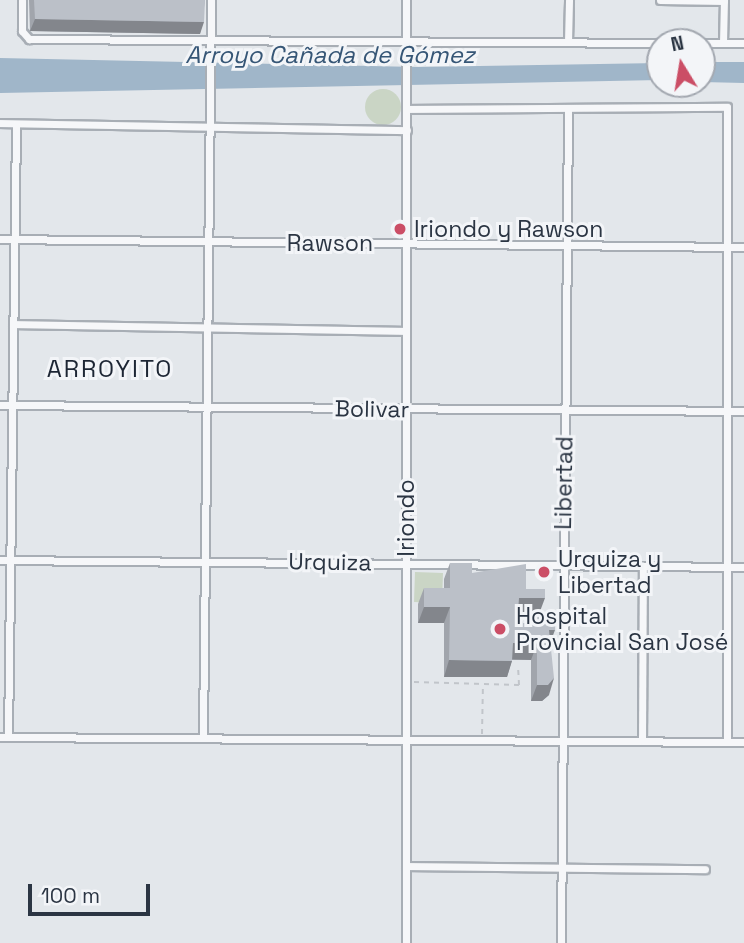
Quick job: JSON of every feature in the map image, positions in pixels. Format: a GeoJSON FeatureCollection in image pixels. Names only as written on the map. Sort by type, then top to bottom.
{"type":"FeatureCollection","features":[{"type":"Feature","properties":{"kind":"street"},"geometry":{"type":"LineString","coordinates":[[22,0],[23,37],[210,44],[405,41],[646,43]]}},
{"type":"Feature","properties":{"kind":"street"},"geometry":{"type":"LineString","coordinates":[[203,737],[211,0]]}},
{"type":"Feature","properties":{"kind":"street"},"geometry":{"type":"LineString","coordinates":[[405,41],[406,0]]}},
{"type":"Feature","properties":{"kind":"street"},"geometry":{"type":"LineString","coordinates":[[568,42],[569,0]]}},
{"type":"Feature","properties":{"kind":"street"},"geometry":{"type":"LineString","coordinates":[[660,0],[724,0],[723,43]]}},
{"type":"Feature","properties":{"kind":"street","name":"Iriondo"},"geometry":{"type":"LineString","coordinates":[[405,41],[406,943]]}},
{"type":"Feature","properties":{"kind":"street"},"geometry":{"type":"LineString","coordinates":[[716,43],[744,43]]}},
{"type":"Feature","properties":{"kind":"street"},"geometry":{"type":"LineString","coordinates":[[406,109],[727,107],[728,246],[723,567],[727,742]]}},
{"type":"Feature","properties":{"kind":"street","name":"Libertad"},"geometry":{"type":"LineString","coordinates":[[561,943],[568,108]]}},
{"type":"Feature","properties":{"kind":"street"},"geometry":{"type":"LineString","coordinates":[[0,123],[407,130]]}},
{"type":"Feature","properties":{"kind":"street"},"geometry":{"type":"LineString","coordinates":[[16,124],[11,405],[4,560],[4,737],[744,742]]}},
{"type":"Feature","properties":{"kind":"street","name":"Rawson"},"geometry":{"type":"LineString","coordinates":[[0,239],[744,247]]}},
{"type":"Feature","properties":{"kind":"street"},"geometry":{"type":"LineString","coordinates":[[13,324],[406,331]]}},
{"type":"Feature","properties":{"kind":"street","name":"Bolivar"},"geometry":{"type":"LineString","coordinates":[[0,405],[744,411]]}},
{"type":"Feature","properties":{"kind":"street","name":"Urquiza"},"geometry":{"type":"LineString","coordinates":[[4,560],[744,567]]}},
{"type":"Feature","properties":{"kind":"street"},"geometry":{"type":"LineString","coordinates":[[642,741],[643,566]]}},
{"type":"Feature","properties":{"kind":"street"},"geometry":{"type":"LineString","coordinates":[[406,866],[705,869]]}},
{"type":"Feature","properties":{"kind":"path"},"geometry":{"type":"LineString","coordinates":[[406,682],[519,685],[518,665]]}},
{"type":"Feature","properties":{"kind":"path"},"geometry":{"type":"LineString","coordinates":[[482,739],[483,684]]}},
{"type":"Feature","properties":{"kind":"green space"},"geometry":{"type":"Polygon","coordinates":[[[383,89],[395,95],[401,107],[395,119],[383,125],[371,119],[365,107],[371,95],[383,89]]]}},
{"type":"Feature","properties":{"kind":"green space"},"geometry":{"type":"Polygon","coordinates":[[[415,572],[443,573],[442,603],[414,602],[415,572]]]}},
{"type":"Feature","properties":{"kind":"water","name":"Arroyo Cañada de Gómez"},"geometry":{"type":"Polygon","coordinates":[[[0,58],[417,67],[646,63],[646,80],[0,93],[0,58]]]}},
{"type":"Feature","properties":{"kind":"water"},"geometry":{"type":"Polygon","coordinates":[[[716,62],[744,62],[744,83],[716,82],[716,62]]]}},
{"type":"Feature","properties":{"kind":"building"},"geometry":{"type":"Polygon","coordinates":[[[34,0],[205,0],[204,22],[35,19],[34,0]]]}},
{"type":"Feature","properties":{"kind":"building"},"geometry":{"type":"Polygon","coordinates":[[[450,563],[472,563],[472,573],[526,564],[526,589],[545,589],[545,598],[519,598],[518,612],[523,623],[536,623],[538,610],[555,616],[555,630],[549,630],[554,678],[548,685],[537,685],[537,644],[513,643],[512,661],[449,660],[450,607],[424,607],[424,588],[450,588],[450,563]]]}},
{"type":"Feature","properties":{"kind":"place","name":"Iriondo y Rawson"},"geometry":{"type":"Point","coordinates":[400,229]}},
{"type":"Feature","properties":{"kind":"place","name":"Urquiza y Libertad"},"geometry":{"type":"Point","coordinates":[544,572]}},
{"type":"Feature","properties":{"kind":"place","name":"Hospital Provincial San José"},"geometry":{"type":"Point","coordinates":[500,629]}},
{"type":"Feature","properties":{"kind":"district","name":"ARROYITO"},"geometry":{"type":"Point","coordinates":[110,369]}}]}
